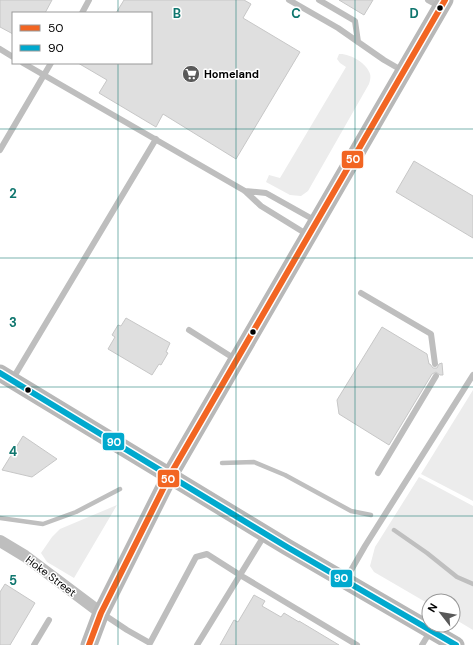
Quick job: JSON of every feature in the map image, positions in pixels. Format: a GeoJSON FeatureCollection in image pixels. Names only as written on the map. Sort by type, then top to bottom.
{"type":"FeatureCollection","features":[{"type":"Feature","properties":{"kind":"main road"},"geometry":{"type":"LineString","coordinates":[[89,645],[101,613],[170,475],[404,71],[438,2]]}},
{"type":"Feature","properties":{"kind":"main road"},"geometry":{"type":"LineString","coordinates":[[6,376],[265,534],[421,624]]}},
{"type":"Feature","properties":{"kind":"main road"},"geometry":{"type":"LineString","coordinates":[[436,633],[456,645]]}},
{"type":"Feature","properties":{"kind":"street","name":"Hoke Street"},"geometry":{"type":"LineString","coordinates":[[0,541],[25,556],[101,613]]}},
{"type":"Feature","properties":{"kind":"lane"},"geometry":{"type":"LineString","coordinates":[[83,12],[90,0]]}},
{"type":"Feature","properties":{"kind":"lane"},"geometry":{"type":"LineString","coordinates":[[289,0],[338,28],[404,71]]}},
{"type":"Feature","properties":{"kind":"lane"},"geometry":{"type":"LineString","coordinates":[[319,0],[354,21],[358,42]]}},
{"type":"Feature","properties":{"kind":"lane"},"geometry":{"type":"LineString","coordinates":[[0,49],[12,56]]}},
{"type":"Feature","properties":{"kind":"lane"},"geometry":{"type":"LineString","coordinates":[[25,64],[245,191],[261,206],[313,228]]}},
{"type":"Feature","properties":{"kind":"lane"},"geometry":{"type":"LineString","coordinates":[[0,150],[51,64]]}},
{"type":"Feature","properties":{"kind":"lane"},"geometry":{"type":"LineString","coordinates":[[6,376],[156,139]]}},
{"type":"Feature","properties":{"kind":"lane"},"geometry":{"type":"LineString","coordinates":[[245,191],[266,192],[313,228]]}},
{"type":"Feature","properties":{"kind":"lane"},"geometry":{"type":"LineString","coordinates":[[361,293],[430,334],[435,364]]}},
{"type":"Feature","properties":{"kind":"lane"},"geometry":{"type":"LineString","coordinates":[[189,330],[237,360]]}},
{"type":"Feature","properties":{"kind":"lane"},"geometry":{"type":"LineString","coordinates":[[345,580],[369,539],[473,375]]}},
{"type":"Feature","properties":{"kind":"lane"},"geometry":{"type":"LineString","coordinates":[[378,473],[436,376]]}},
{"type":"Feature","properties":{"kind":"lane"},"geometry":{"type":"LineString","coordinates":[[197,645],[265,534]]}},
{"type":"Feature","properties":{"kind":"lane"},"geometry":{"type":"LineString","coordinates":[[101,613],[152,644],[196,557],[207,554],[357,645]]}},
{"type":"Feature","properties":{"kind":"lane"},"geometry":{"type":"LineString","coordinates":[[34,645],[49,620]]}},
{"type":"Feature","properties":{"kind":"lane"},"geometry":{"type":"LineString","coordinates":[[422,645],[429,633]]}},
{"type":"Feature","properties":{"kind":"shaded area"},"geometry":{"type":"Polygon","coordinates":[[[339,54],[348,55],[365,66],[370,75],[369,84],[308,191],[301,196],[290,195],[266,182],[269,175],[280,178],[346,67],[337,59],[339,54]]]}},
{"type":"Feature","properties":{"kind":"shaded area"},"geometry":{"type":"Polygon","coordinates":[[[473,390],[473,501],[421,474],[473,390]]]}},
{"type":"Feature","properties":{"kind":"shaded area"},"geometry":{"type":"Polygon","coordinates":[[[419,477],[473,506],[473,630],[461,623],[461,593],[421,593],[421,599],[374,572],[370,566],[375,547],[419,477]]]}},
{"type":"Feature","properties":{"kind":"shaded area"},"geometry":{"type":"Polygon","coordinates":[[[117,505],[74,578],[47,562],[41,553],[52,537],[60,529],[117,505]]]}},
{"type":"Feature","properties":{"kind":"building"},"geometry":{"type":"Polygon","coordinates":[[[0,0],[52,0],[46,12],[12,12],[12,33],[0,27],[0,0]]]}},
{"type":"Feature","properties":{"kind":"building","name":"Homeland"},"geometry":{"type":"Polygon","coordinates":[[[124,0],[244,0],[251,4],[243,18],[300,52],[236,159],[163,114],[156,127],[99,93],[107,80],[80,64],[152,64],[152,12],[117,12],[124,0]]]}},
{"type":"Feature","properties":{"kind":"building"},"geometry":{"type":"Polygon","coordinates":[[[339,0],[373,0],[364,15],[339,0]]]}},
{"type":"Feature","properties":{"kind":"building"},"geometry":{"type":"Polygon","coordinates":[[[414,161],[473,196],[473,238],[396,192],[414,161]]]}},
{"type":"Feature","properties":{"kind":"building"},"geometry":{"type":"Polygon","coordinates":[[[126,318],[170,343],[166,352],[168,353],[161,365],[159,364],[152,375],[108,349],[115,337],[112,335],[118,325],[121,326],[126,318]]]}},
{"type":"Feature","properties":{"kind":"building"},"geometry":{"type":"Polygon","coordinates":[[[382,327],[427,354],[429,364],[433,368],[437,368],[439,364],[442,363],[443,375],[436,372],[432,374],[389,445],[339,414],[337,400],[382,327]]]}},
{"type":"Feature","properties":{"kind":"building"},"geometry":{"type":"Polygon","coordinates":[[[23,436],[57,459],[32,477],[2,470],[23,436]]]}},
{"type":"Feature","properties":{"kind":"building"},"geometry":{"type":"Polygon","coordinates":[[[5,584],[35,603],[10,645],[0,645],[0,592],[5,584]]]}},
{"type":"Feature","properties":{"kind":"building"},"geometry":{"type":"Polygon","coordinates":[[[254,595],[265,601],[262,606],[281,617],[284,613],[339,645],[220,645],[234,620],[238,622],[254,595]]]}},
{"type":"Feature","properties":{"kind":"waterway"},"geometry":{"type":"LineString","coordinates":[[222,463],[254,462],[285,475],[351,511],[371,515]]}},
{"type":"Feature","properties":{"kind":"waterway"},"geometry":{"type":"LineString","coordinates":[[0,518],[43,524],[76,512],[120,489]]}},
{"type":"Feature","properties":{"kind":"waterway"},"geometry":{"type":"LineString","coordinates":[[394,530],[427,553],[457,577],[473,584]]}},
{"type":"Feature","properties":{"kind":"transit line","name":"50"},"geometry":{"type":"LineString","coordinates":[[89,645],[101,613],[170,475],[445,0]]}},
{"type":"Feature","properties":{"kind":"transit line","name":"90"},"geometry":{"type":"LineString","coordinates":[[0,373],[287,547],[456,645]]}},
{"type":"Feature","properties":{"kind":"place","name":"Homeland"},"geometry":{"type":"Point","coordinates":[191,74]}}]}
